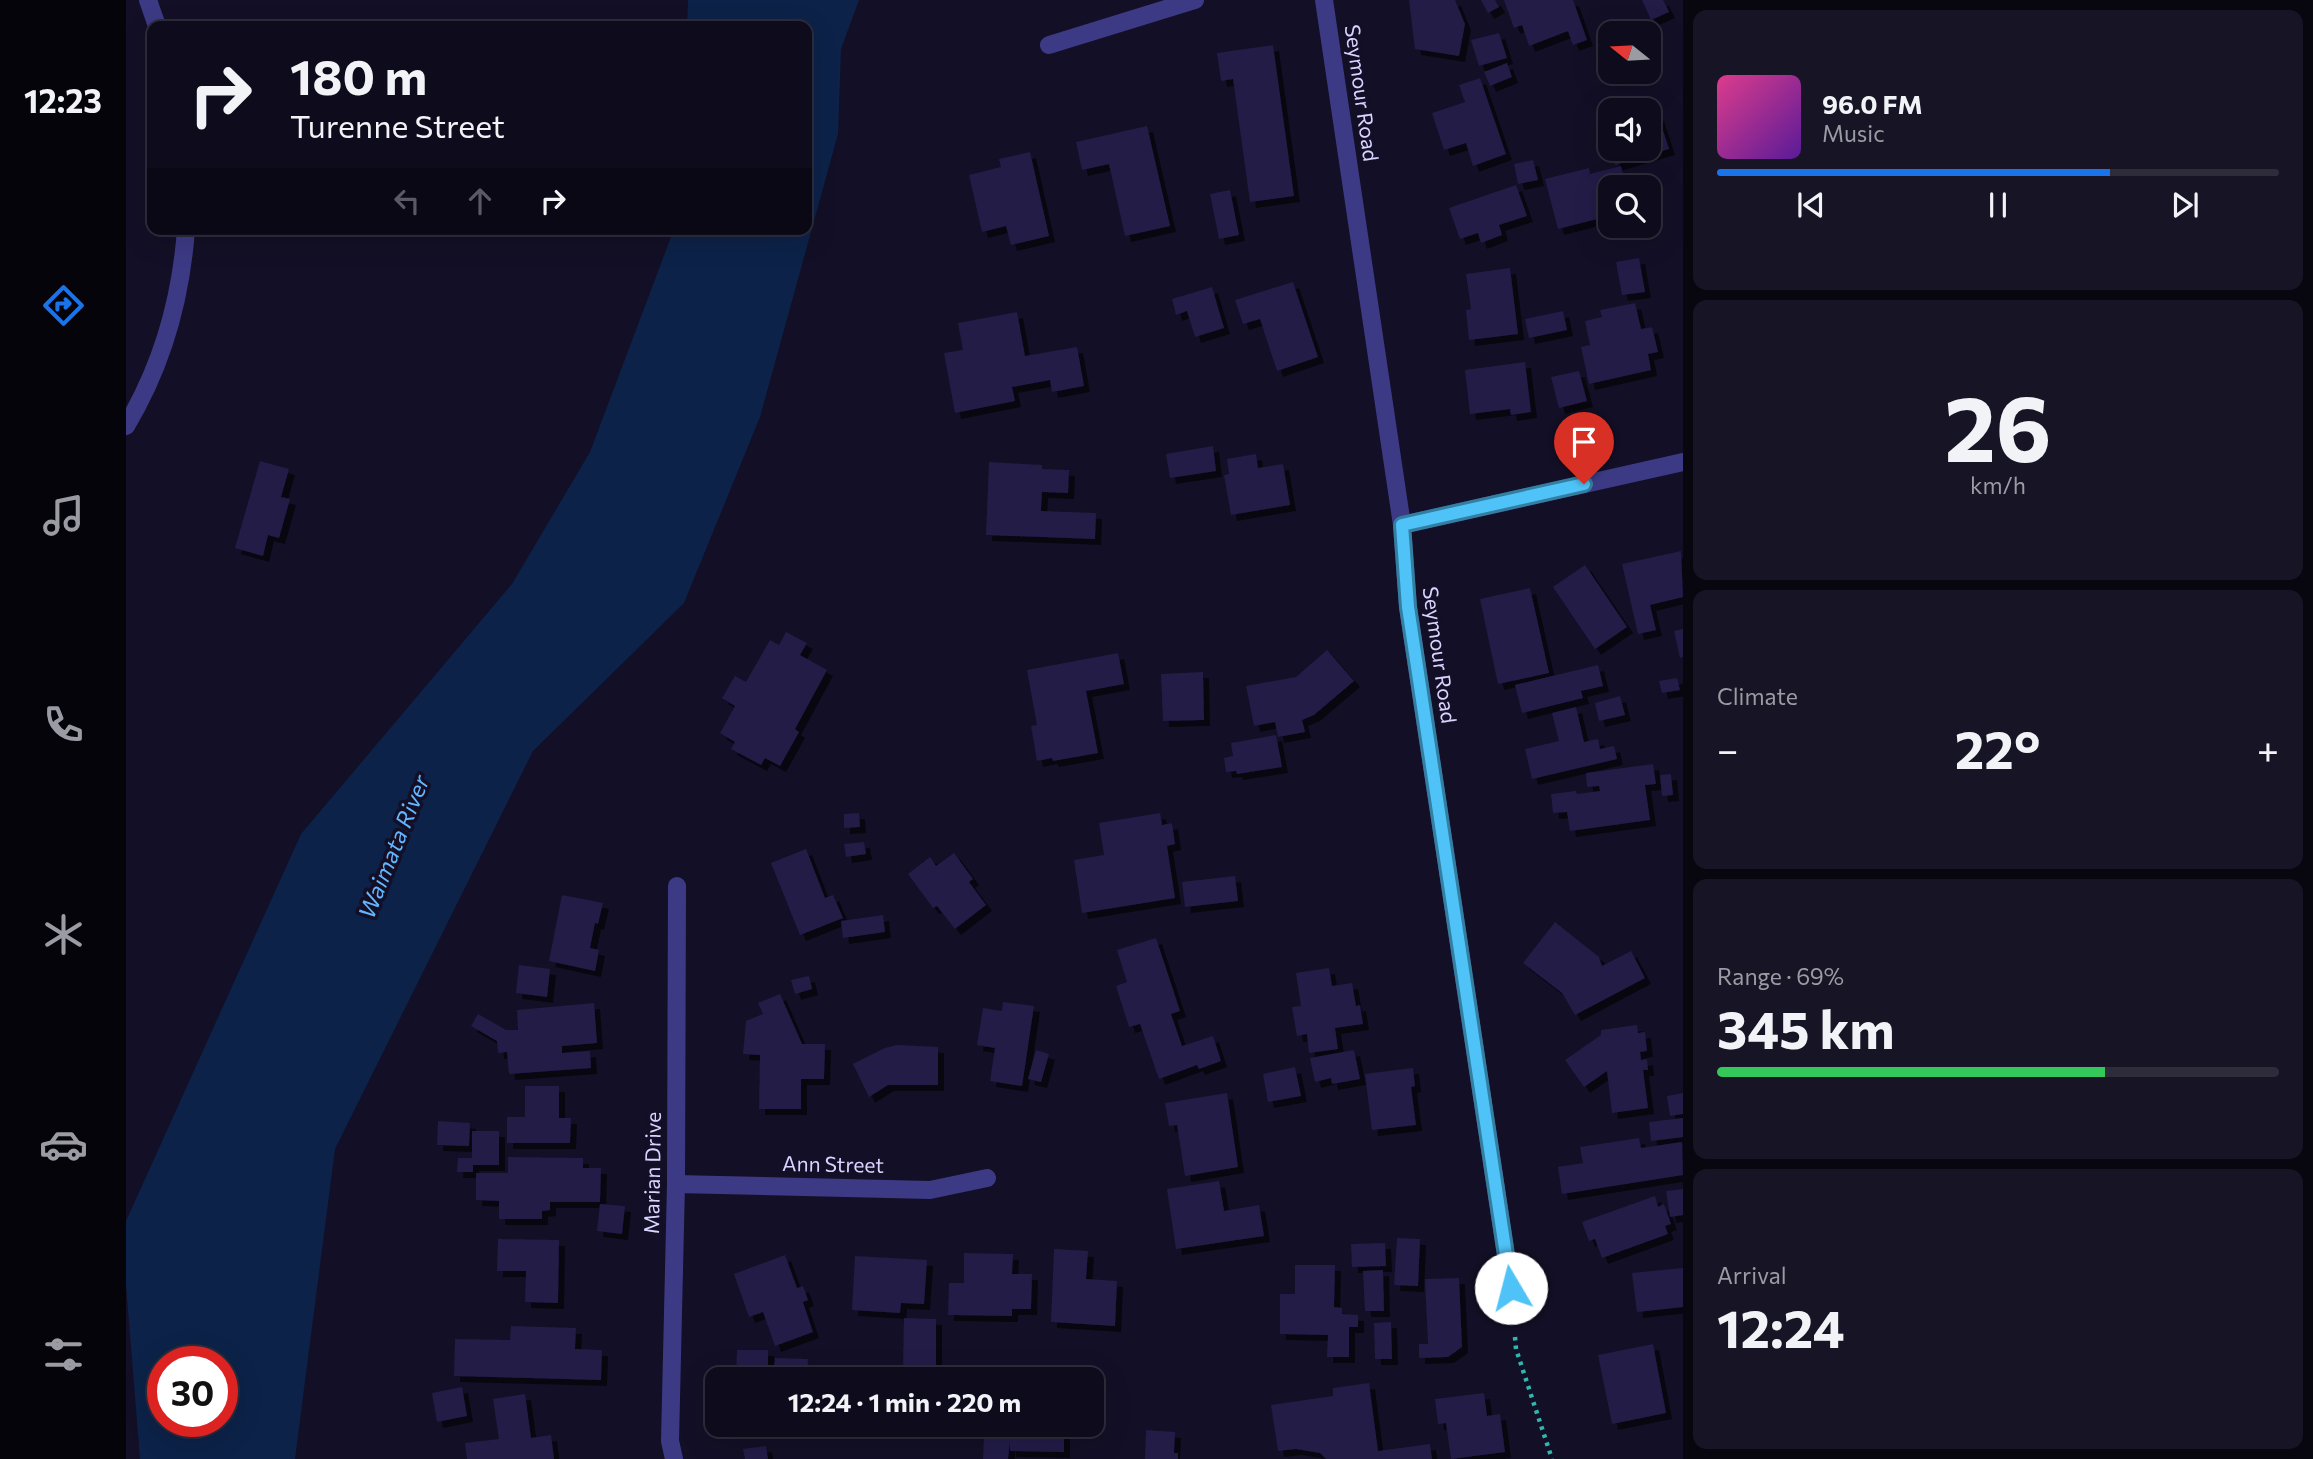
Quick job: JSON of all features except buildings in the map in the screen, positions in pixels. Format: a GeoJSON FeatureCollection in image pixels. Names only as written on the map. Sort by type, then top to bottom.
{"type":"FeatureCollection","features":[{"type":"Feature","properties":{"kind":"street"},"geometry":{"type":"LineString","coordinates":[[148,0],[155,21]]}},
{"type":"Feature","properties":{"kind":"street"},"geometry":{"type":"LineString","coordinates":[[1049,44],[1195,0]]}},
{"type":"Feature","properties":{"kind":"street","name":"Seymour Road"},"geometry":{"type":"LineString","coordinates":[[1324,0],[1402,525],[1408,607],[1515,1315]]}},
{"type":"Feature","properties":{"kind":"street"},"geometry":{"type":"LineString","coordinates":[[126,426],[155,368],[172,323],[185,235]]}},
{"type":"Feature","properties":{"kind":"street"},"geometry":{"type":"LineString","coordinates":[[1402,525],[1683,461]]}},
{"type":"Feature","properties":{"kind":"street","name":"Marian Drive"},"geometry":{"type":"LineString","coordinates":[[674,1459],[670,1441],[676,1184],[677,886]]}},
{"type":"Feature","properties":{"kind":"street","name":"Ann Street"},"geometry":{"type":"LineString","coordinates":[[676,1184],[930,1190],[987,1178]]}},
{"type":"Feature","properties":{"kind":"path"},"geometry":{"type":"LineString","coordinates":[[1515,1315],[1516,1349],[1552,1459]]}},
{"type":"Feature","properties":{"kind":"water"},"geometry":{"type":"Polygon","coordinates":[[[688,0],[859,0],[841,49],[838,134],[812,228],[812,21],[687,21],[688,0]]]}},
{"type":"Feature","properties":{"kind":"water","name":"Waimata River"},"geometry":{"type":"Polygon","coordinates":[[[672,235],[810,235],[760,417],[684,603],[533,751],[335,1149],[295,1459],[140,1459],[126,1285],[126,1221],[301,834],[512,584],[590,452],[672,235]]]}},
{"type":"Feature","properties":{"kind":"route"},"geometry":{"type":"LineString","coordinates":[[1511,1288],[1408,607],[1402,525],[1584,484]]}}]}
